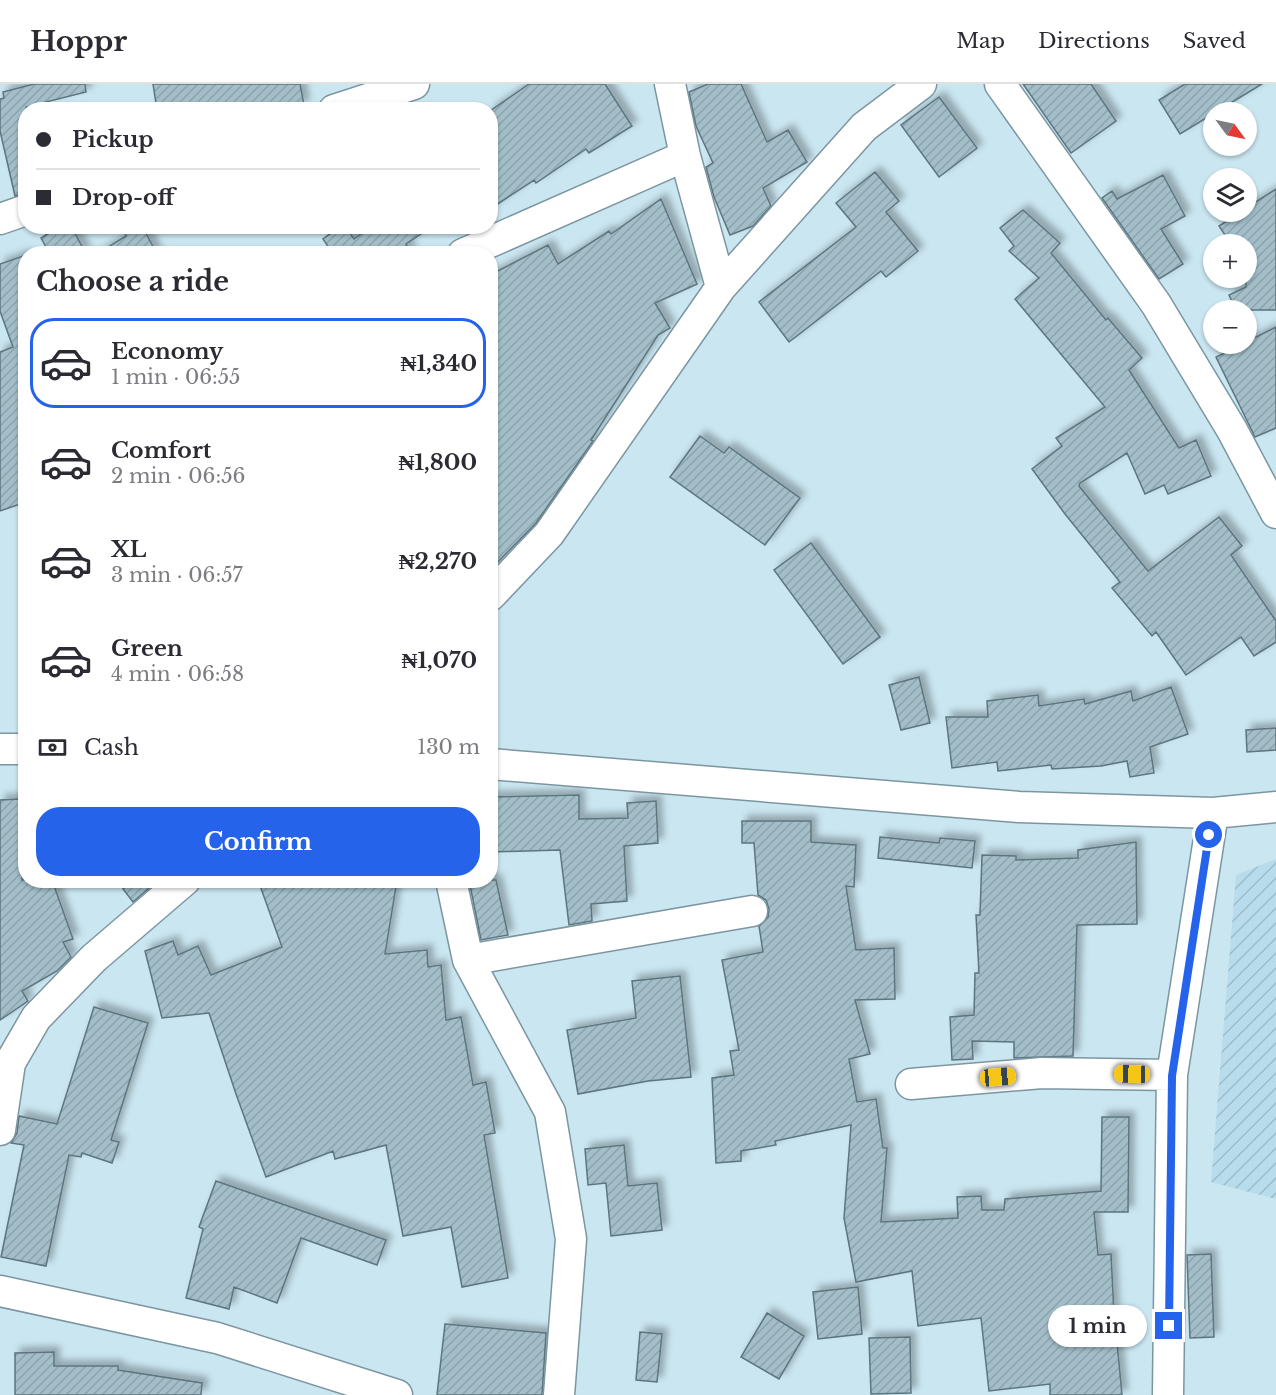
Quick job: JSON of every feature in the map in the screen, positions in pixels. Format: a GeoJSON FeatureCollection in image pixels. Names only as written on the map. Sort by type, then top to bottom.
{"type":"FeatureCollection","features":[{"type":"Feature","properties":{"kind":"street"},"geometry":{"type":"LineString","coordinates":[[359,102],[414,84]]}},
{"type":"Feature","properties":{"kind":"street"},"geometry":{"type":"LineString","coordinates":[[670,84],[685,156],[721,287]]}},
{"type":"Feature","properties":{"kind":"street"},"geometry":{"type":"LineString","coordinates":[[498,588],[549,534],[721,287],[864,127],[921,84]]}},
{"type":"Feature","properties":{"kind":"street"},"geometry":{"type":"LineString","coordinates":[[1000,84],[1155,304],[1232,430],[1276,513]]}},
{"type":"Feature","properties":{"kind":"street"},"geometry":{"type":"LineString","coordinates":[[480,246],[685,156]]}},
{"type":"Feature","properties":{"kind":"street"},"geometry":{"type":"LineString","coordinates":[[0,219],[18,213]]}},
{"type":"Feature","properties":{"kind":"street"},"geometry":{"type":"LineString","coordinates":[[0,749],[18,749]]}},
{"type":"Feature","properties":{"kind":"street"},"geometry":{"type":"LineString","coordinates":[[498,765],[1019,807],[1213,813],[1276,807]]}},
{"type":"Feature","properties":{"kind":"street"},"geometry":{"type":"LineString","coordinates":[[1168,1395],[1172,1076],[1213,813]]}},
{"type":"Feature","properties":{"kind":"street"},"geometry":{"type":"LineString","coordinates":[[0,1130],[10,1063],[36,1018],[94,958],[176,888]]}},
{"type":"Feature","properties":{"kind":"street"},"geometry":{"type":"LineString","coordinates":[[453,888],[468,960],[550,1112],[571,1239],[559,1395]]}},
{"type":"Feature","properties":{"kind":"street"},"geometry":{"type":"LineString","coordinates":[[468,960],[752,912]]}},
{"type":"Feature","properties":{"kind":"street"},"geometry":{"type":"LineString","coordinates":[[911,1084],[1042,1073],[1172,1076]]}},
{"type":"Feature","properties":{"kind":"street"},"geometry":{"type":"LineString","coordinates":[[0,1291],[217,1338],[397,1395]]}},
{"type":"Feature","properties":{"kind":"shaded area"},"geometry":{"type":"Polygon","coordinates":[[[1276,859],[1276,1199],[1211,1182],[1236,875],[1276,859]]]}},
{"type":"Feature","properties":{"kind":"building"},"geometry":{"type":"Polygon","coordinates":[[[34,84],[85,84],[86,92],[46,102],[18,102],[18,195],[15,196],[0,131],[0,99],[4,98],[3,92],[34,84]]]}},
{"type":"Feature","properties":{"kind":"building"},"geometry":{"type":"Polygon","coordinates":[[[153,84],[300,84],[303,102],[156,102],[153,84]]]}},
{"type":"Feature","properties":{"kind":"building"},"geometry":{"type":"Polygon","coordinates":[[[529,84],[605,84],[632,126],[589,153],[586,149],[536,183],[534,180],[498,204],[498,105],[529,84]]]}},
{"type":"Feature","properties":{"kind":"building"},"geometry":{"type":"Polygon","coordinates":[[[708,84],[741,84],[767,142],[788,130],[807,162],[763,188],[771,206],[753,226],[730,235],[714,197],[706,167],[713,163],[696,126],[689,92],[708,84]]]}},
{"type":"Feature","properties":{"kind":"building"},"geometry":{"type":"Polygon","coordinates":[[[1023,84],[1091,84],[1116,121],[1071,153],[1023,84]]]}},
{"type":"Feature","properties":{"kind":"building"},"geometry":{"type":"Polygon","coordinates":[[[1185,84],[1262,84],[1232,102],[1203,102],[1203,120],[1180,134],[1159,100],[1185,84]]]}},
{"type":"Feature","properties":{"kind":"building"},"geometry":{"type":"Polygon","coordinates":[[[939,97],[977,148],[939,177],[901,125],[939,97]]]}},
{"type":"Feature","properties":{"kind":"building"},"geometry":{"type":"Polygon","coordinates":[[[875,172],[899,201],[886,212],[918,251],[886,277],[881,271],[789,342],[759,302],[856,227],[836,203],[875,172]]]}},
{"type":"Feature","properties":{"kind":"building"},"geometry":{"type":"Polygon","coordinates":[[[1163,175],[1185,216],[1161,229],[1183,264],[1159,279],[1102,198],[1112,191],[1117,199],[1163,175]]]}},
{"type":"Feature","properties":{"kind":"building"},"geometry":{"type":"Polygon","coordinates":[[[1276,189],[1276,310],[1257,310],[1257,300],[1231,300],[1229,295],[1244,288],[1257,288],[1257,234],[1224,234],[1219,226],[1225,222],[1257,222],[1257,201],[1276,189]]]}},
{"type":"Feature","properties":{"kind":"building"},"geometry":{"type":"Polygon","coordinates":[[[661,199],[697,284],[655,303],[670,328],[658,335],[591,440],[593,441],[536,523],[498,562],[498,271],[548,245],[558,264],[609,231],[611,234],[661,199]]]}},
{"type":"Feature","properties":{"kind":"building"},"geometry":{"type":"Polygon","coordinates":[[[1023,210],[1060,243],[1051,253],[1106,320],[1108,318],[1142,358],[1129,370],[1179,448],[1196,440],[1211,476],[1168,494],[1164,485],[1145,494],[1127,453],[1080,483],[1079,486],[1148,571],[1219,517],[1242,546],[1231,555],[1276,621],[1276,642],[1254,656],[1241,637],[1186,675],[1156,632],[1152,636],[1112,588],[1120,582],[1032,469],[1062,446],[1056,438],[1105,407],[1015,299],[1039,278],[1009,251],[1014,246],[1000,228],[1023,210]]]}},
{"type":"Feature","properties":{"kind":"building"},"geometry":{"type":"Polygon","coordinates":[[[47,234],[75,234],[82,246],[46,246],[41,238],[47,234]]]}},
{"type":"Feature","properties":{"kind":"building"},"geometry":{"type":"Polygon","coordinates":[[[125,234],[146,234],[153,246],[110,246],[126,236],[125,234]]]}},
{"type":"Feature","properties":{"kind":"building"},"geometry":{"type":"Polygon","coordinates":[[[330,234],[351,234],[354,239],[361,234],[421,234],[406,244],[407,246],[328,246],[323,239],[330,234]]]}},
{"type":"Feature","properties":{"kind":"building"},"geometry":{"type":"Polygon","coordinates":[[[18,258],[18,505],[0,511],[0,352],[13,347],[0,311],[0,264],[18,258]]]}},
{"type":"Feature","properties":{"kind":"building"},"geometry":{"type":"Polygon","coordinates":[[[1276,327],[1276,428],[1255,437],[1216,357],[1222,354],[1257,354],[1257,336],[1276,327]]]}},
{"type":"Feature","properties":{"kind":"building"},"geometry":{"type":"Polygon","coordinates":[[[700,436],[724,453],[729,447],[800,498],[765,545],[670,477],[700,436]]]}},
{"type":"Feature","properties":{"kind":"building"},"geometry":{"type":"Polygon","coordinates":[[[811,543],[880,637],[843,664],[774,570],[811,543]]]}},
{"type":"Feature","properties":{"kind":"building"},"geometry":{"type":"Polygon","coordinates":[[[919,677],[930,723],[901,730],[889,685],[919,677]]]}},
{"type":"Feature","properties":{"kind":"building"},"geometry":{"type":"Polygon","coordinates":[[[1171,687],[1188,734],[1150,747],[1154,773],[1130,777],[1127,761],[1101,766],[1052,769],[1051,765],[998,771],[997,762],[952,768],[946,717],[988,717],[987,701],[1038,695],[1039,706],[1084,699],[1085,704],[1131,691],[1133,701],[1171,687]]]}},
{"type":"Feature","properties":{"kind":"building"},"geometry":{"type":"Polygon","coordinates":[[[1276,728],[1276,750],[1247,752],[1246,730],[1276,728]]]}},
{"type":"Feature","properties":{"kind":"building"},"geometry":{"type":"Polygon","coordinates":[[[579,795],[579,819],[628,818],[627,803],[656,801],[658,843],[624,846],[627,901],[591,904],[592,921],[569,925],[560,850],[498,852],[498,797],[579,795]]]}},
{"type":"Feature","properties":{"kind":"building"},"geometry":{"type":"Polygon","coordinates":[[[18,799],[18,888],[55,888],[73,939],[63,942],[71,957],[57,971],[22,991],[28,1001],[0,1020],[0,800],[18,799]]]}},
{"type":"Feature","properties":{"kind":"building"},"geometry":{"type":"Polygon","coordinates":[[[742,821],[811,821],[811,842],[856,845],[854,887],[846,886],[856,950],[894,948],[895,999],[855,1000],[870,1054],[849,1059],[857,1102],[876,1099],[883,1148],[887,1148],[881,1222],[958,1218],[957,1197],[981,1196],[982,1210],[1004,1210],[1005,1199],[1101,1191],[1102,1117],[1129,1117],[1128,1212],[1094,1212],[1098,1255],[1111,1254],[1114,1314],[1129,1314],[1129,1342],[1117,1342],[1122,1395],[1050,1395],[1050,1384],[989,1391],[981,1318],[918,1326],[912,1271],[856,1282],[844,1218],[851,1125],[775,1141],[776,1145],[741,1151],[741,1161],[716,1163],[712,1078],[734,1075],[730,1051],[739,1050],[722,960],[763,952],[759,926],[768,917],[769,909],[766,900],[758,895],[754,843],[742,843],[742,821]]]}},
{"type":"Feature","properties":{"kind":"building"},"geometry":{"type":"Polygon","coordinates":[[[880,837],[939,843],[940,838],[975,841],[972,868],[878,858],[880,837]]]}},
{"type":"Feature","properties":{"kind":"building"},"geometry":{"type":"Polygon","coordinates":[[[1136,842],[1137,924],[1077,925],[1073,1056],[1014,1058],[1014,1042],[972,1041],[973,1059],[952,1060],[950,1017],[974,1015],[975,973],[979,973],[976,915],[980,915],[982,855],[1016,856],[1016,860],[1078,858],[1078,850],[1136,842]]]}},
{"type":"Feature","properties":{"kind":"building"},"geometry":{"type":"Polygon","coordinates":[[[124,888],[149,888],[133,902],[124,888]]]}},
{"type":"Feature","properties":{"kind":"building"},"geometry":{"type":"Polygon","coordinates":[[[261,888],[396,888],[385,954],[427,950],[428,967],[441,965],[446,1020],[461,1017],[473,1085],[486,1082],[495,1133],[484,1135],[508,1278],[462,1287],[451,1227],[403,1236],[386,1145],[335,1159],[333,1151],[266,1177],[209,1013],[162,1018],[145,951],[173,941],[178,955],[198,946],[211,975],[282,947],[261,888]]]}},
{"type":"Feature","properties":{"kind":"building"},"geometry":{"type":"Polygon","coordinates":[[[471,888],[498,888],[508,935],[481,940],[471,888]]]}},
{"type":"Feature","properties":{"kind":"building"},"geometry":{"type":"Polygon","coordinates":[[[680,976],[691,1077],[648,1081],[578,1094],[567,1030],[636,1018],[632,981],[680,976]]]}},
{"type":"Feature","properties":{"kind":"building"},"geometry":{"type":"Polygon","coordinates":[[[94,1007],[148,1023],[111,1140],[119,1142],[112,1163],[82,1153],[81,1157],[69,1155],[46,1266],[1,1257],[24,1145],[11,1143],[17,1133],[19,1116],[57,1124],[94,1007]]]}},
{"type":"Feature","properties":{"kind":"building"},"geometry":{"type":"Polygon","coordinates":[[[624,1145],[628,1186],[657,1183],[662,1230],[611,1236],[606,1183],[588,1185],[585,1149],[624,1145]]]}},
{"type":"Feature","properties":{"kind":"building"},"geometry":{"type":"Polygon","coordinates":[[[216,1181],[386,1240],[377,1265],[301,1238],[277,1303],[234,1287],[229,1309],[186,1298],[203,1229],[199,1227],[216,1181]]]}},
{"type":"Feature","properties":{"kind":"building"},"geometry":{"type":"Polygon","coordinates":[[[1211,1254],[1214,1337],[1190,1338],[1187,1255],[1211,1254]]]}},
{"type":"Feature","properties":{"kind":"building"},"geometry":{"type":"Polygon","coordinates":[[[858,1287],[862,1334],[818,1339],[813,1292],[858,1287]]]}},
{"type":"Feature","properties":{"kind":"building"},"geometry":{"type":"Polygon","coordinates":[[[767,1313],[804,1336],[779,1379],[741,1357],[767,1313]]]}},
{"type":"Feature","properties":{"kind":"building"},"geometry":{"type":"Polygon","coordinates":[[[445,1324],[546,1333],[542,1395],[437,1395],[445,1324]]]}},
{"type":"Feature","properties":{"kind":"building"},"geometry":{"type":"Polygon","coordinates":[[[640,1332],[662,1334],[657,1382],[636,1380],[640,1332]]]}},
{"type":"Feature","properties":{"kind":"building"},"geometry":{"type":"Polygon","coordinates":[[[910,1337],[911,1393],[871,1394],[869,1338],[910,1337]]]}},
{"type":"Feature","properties":{"kind":"building"},"geometry":{"type":"Polygon","coordinates":[[[54,1352],[54,1366],[118,1366],[118,1370],[202,1383],[201,1395],[15,1395],[15,1353],[54,1352]]]}},
{"type":"Feature","properties":{"kind":"route"},"geometry":{"type":"LineString","coordinates":[[1169,1326],[1172,1076],[1209,835]]}}]}
